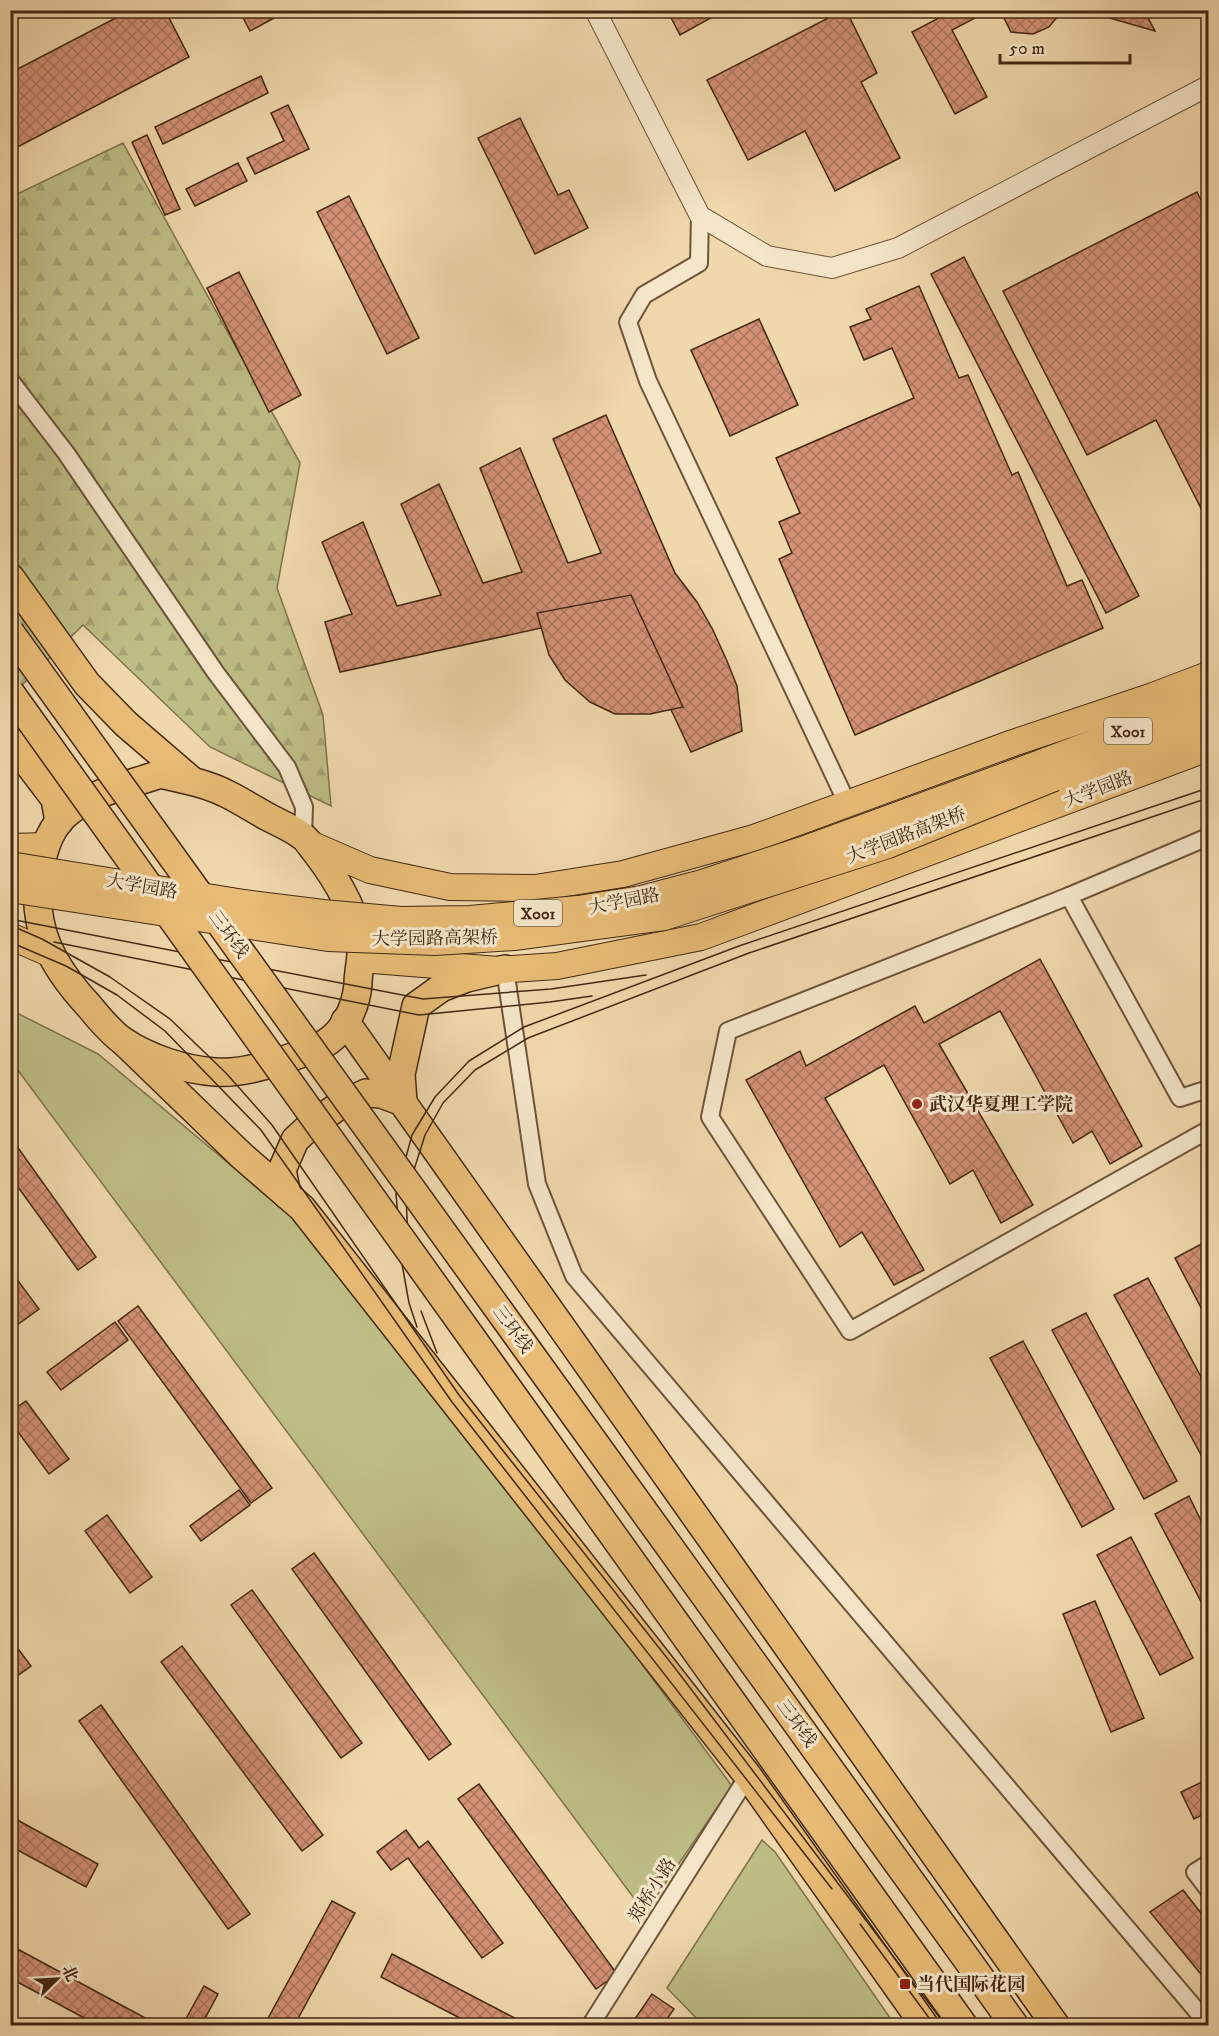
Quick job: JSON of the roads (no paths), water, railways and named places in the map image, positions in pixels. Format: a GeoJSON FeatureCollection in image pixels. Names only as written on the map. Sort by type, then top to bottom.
{"type":"FeatureCollection","features":[{"type":"Feature","properties":{"kind":"highway"},"geometry":{"type":"LineString","coordinates":[[10,577],[87,684],[126,724],[193,781]]}},
{"type":"Feature","properties":{"kind":"highway","name":"三环线"},"geometry":{"type":"LineString","coordinates":[[10,632],[1015,2025]]}},
{"type":"Feature","properties":{"kind":"highway","name":"三环线"},"geometry":{"type":"LineString","coordinates":[[10,692],[964,2025]]}},
{"type":"Feature","properties":{"kind":"highway"},"geometry":{"type":"LineString","coordinates":[[10,740],[55,799],[59,822]]}},
{"type":"Feature","properties":{"kind":"highway"},"geometry":{"type":"LineString","coordinates":[[123,1041],[149,1054],[183,1066],[215,1073],[239,1071],[297,1056],[326,1044],[342,1029],[357,993],[362,959],[357,926],[347,900],[324,862],[305,839],[224,792],[193,781],[160,774],[102,794],[70,810],[51,831],[39,879],[38,912],[42,932],[66,981],[102,1021],[242,1156],[302,1208],[748,1776],[925,2025]]}},
{"type":"Feature","properties":{"kind":"highway"},"geometry":{"type":"LineString","coordinates":[[403,1102],[400,1074],[416,1006],[441,988],[467,978],[505,969]]}},
{"type":"Feature","properties":{"kind":"highway"},"geometry":{"type":"LineString","coordinates":[[345,1021],[1053,2019]]}},
{"type":"Feature","properties":{"kind":"highway"},"geometry":{"type":"LineString","coordinates":[[287,1195],[282,1170],[295,1140],[309,1127],[340,1105],[366,1093],[381,1094],[403,1102]]}},
{"type":"Feature","properties":{"kind":"main road"},"geometry":{"type":"LineString","coordinates":[[305,839],[370,870],[450,887],[535,888],[623,874],[754,838],[1209,675]]}},
{"type":"Feature","properties":{"kind":"main road","name":"X001"},"geometry":{"type":"LineString","coordinates":[[1141,737],[1209,700]]}},
{"type":"Feature","properties":{"kind":"main road"},"geometry":{"type":"LineString","coordinates":[[1050,769],[1141,737],[1209,723]]}},
{"type":"Feature","properties":{"kind":"main road"},"geometry":{"type":"LineString","coordinates":[[1052,730],[1141,737],[1208,748]]}},
{"type":"Feature","properties":{"kind":"main road","name":"大学园路"},"geometry":{"type":"LineString","coordinates":[[362,959],[452,968],[505,969],[557,966],[701,938],[1208,748]]}},
{"type":"Feature","properties":{"kind":"main road","name":"大学园路"},"geometry":{"type":"LineString","coordinates":[[10,865],[323,914],[400,920],[470,919],[578,909],[641,899],[712,880],[1050,769]]}},
{"type":"Feature","properties":{"kind":"main road","name":"大学园路高架桥"},"geometry":{"type":"LineString","coordinates":[[10,889],[328,938],[435,942],[514,937],[664,917],[888,845],[1050,769]]}},
{"type":"Feature","properties":{"kind":"main road"},"geometry":{"type":"LineString","coordinates":[[10,847],[46,846]]}},
{"type":"Feature","properties":{"kind":"main road"},"geometry":{"type":"LineString","coordinates":[[10,936],[51,954]]}},
{"type":"Feature","properties":{"kind":"street"},"geometry":{"type":"LineString","coordinates":[[595,10],[700,216],[699,263],[644,295],[628,322],[648,381],[848,805]]}},
{"type":"Feature","properties":{"kind":"street"},"geometry":{"type":"LineString","coordinates":[[700,216],[767,256],[832,268],[898,248],[1209,86]]}},
{"type":"Feature","properties":{"kind":"street"},"geometry":{"type":"LineString","coordinates":[[10,380],[66,453],[216,673],[287,767],[304,807],[305,839]]}},
{"type":"Feature","properties":{"kind":"street"},"geometry":{"type":"LineString","coordinates":[[1209,837],[1069,896],[729,1031],[710,1117],[850,1331],[1209,1130]]}},
{"type":"Feature","properties":{"kind":"street"},"geometry":{"type":"LineString","coordinates":[[1069,896],[1180,1098],[1208,1089],[1209,1091]]}},
{"type":"Feature","properties":{"kind":"street"},"geometry":{"type":"LineString","coordinates":[[505,969],[537,1184],[574,1275],[1209,2024]]}},
{"type":"Feature","properties":{"kind":"street","name":"郑桥小路"},"geometry":{"type":"LineString","coordinates":[[590,2025],[748,1776]]}},
{"type":"Feature","properties":{"kind":"street"},"geometry":{"type":"LineString","coordinates":[[1209,1864],[1195,1872],[1209,1890]]}},
{"type":"Feature","properties":{"kind":"tram line"},"geometry":{"type":"LineString","coordinates":[[417,1327],[409,1303],[402,1264],[396,1194],[412,1135],[435,1097],[469,1061],[524,1027],[739,946],[1208,788]]}},
{"type":"Feature","properties":{"kind":"tram line"},"geometry":{"type":"LineString","coordinates":[[408,1241],[406,1195],[425,1135],[443,1103],[475,1070],[528,1038],[749,953],[1208,798]]}},
{"type":"Feature","properties":{"kind":"tram line"},"geometry":{"type":"LineString","coordinates":[[10,919],[423,999],[551,989],[646,975]]}},
{"type":"Feature","properties":{"kind":"tram line"},"geometry":{"type":"LineString","coordinates":[[10,925],[42,939],[110,977],[170,1019],[226,1073],[272,1125],[459,1395],[675,1668],[946,2026]]}},
{"type":"Feature","properties":{"kind":"tram line"},"geometry":{"type":"LineString","coordinates":[[10,942],[66,966],[117,995],[165,1031],[261,1130],[452,1402],[832,1889]]}},
{"type":"Feature","properties":{"kind":"tram line"},"geometry":{"type":"LineString","coordinates":[[54,942],[419,1015],[592,996]]}},
{"type":"Feature","properties":{"kind":"tram line"},"geometry":{"type":"LineString","coordinates":[[421,1311],[437,1353]]}},
{"type":"Feature","properties":{"kind":"tram line"},"geometry":{"type":"LineString","coordinates":[[860,1924],[935,2026]]}},
{"type":"Feature","properties":{"kind":"place","name":"武汉华夏理工学院"},"geometry":{"type":"Point","coordinates":[917,1104]}},
{"type":"Feature","properties":{"kind":"place","name":"当代国际花园"},"geometry":{"type":"Point","coordinates":[905,1984]}}]}
